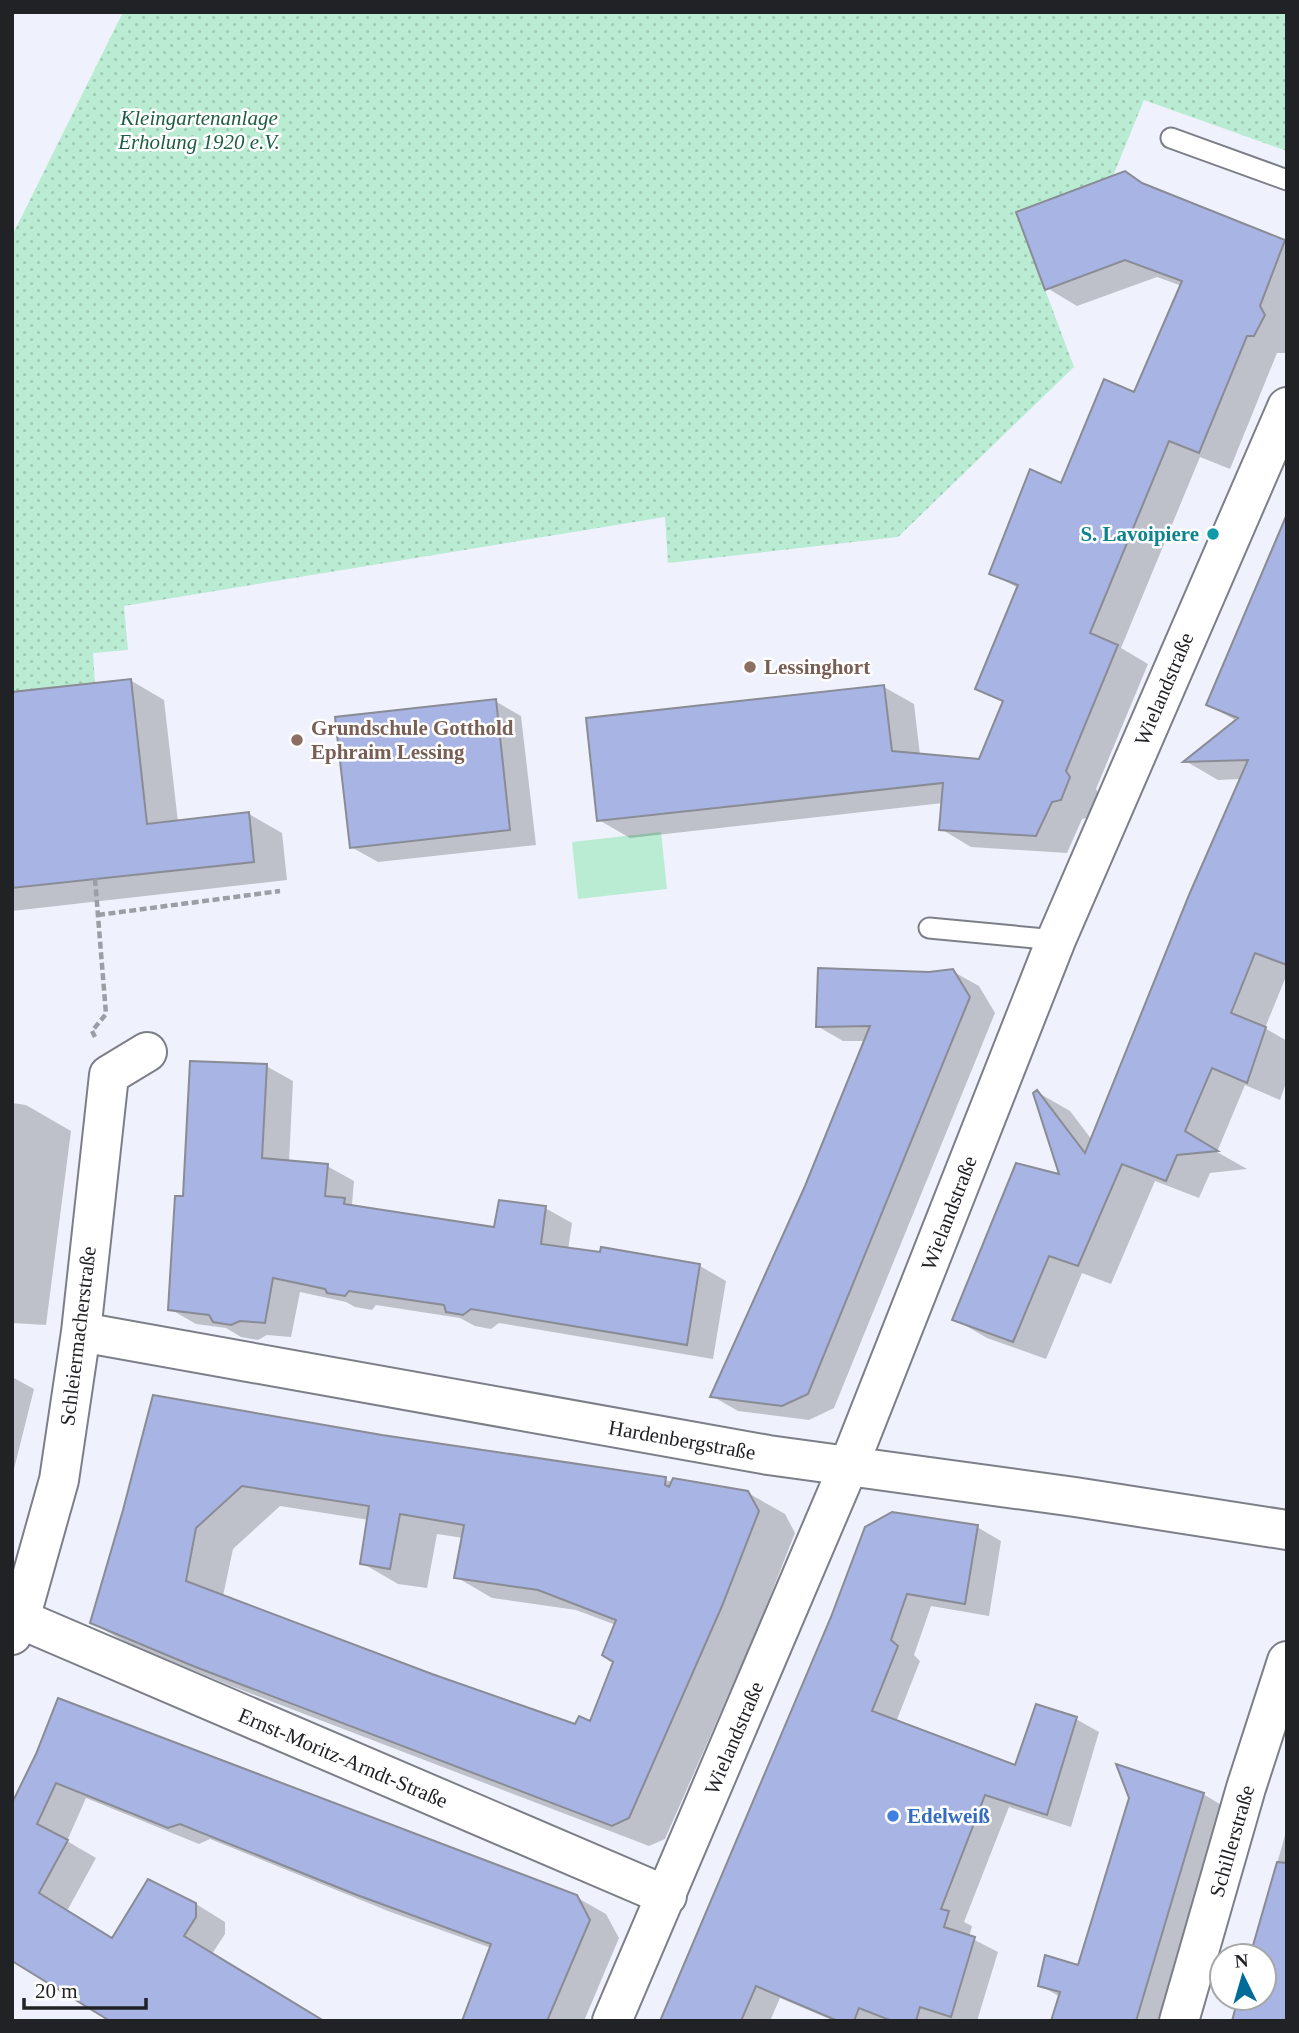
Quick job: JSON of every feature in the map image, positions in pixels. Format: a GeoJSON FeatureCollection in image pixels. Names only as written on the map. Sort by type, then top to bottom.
{"type":"FeatureCollection","features":[{"type":"Feature","properties":{"kind":"street","name":"Wielandstraße"},"geometry":{"type":"LineString","coordinates":[[612,2021],[849,1465],[1056,940],[1287,407]]}},
{"type":"Feature","properties":{"kind":"street","name":"Schleiermacherstraße"},"geometry":{"type":"LineString","coordinates":[[16,1628],[59,1479],[80,1332],[109,1076],[147,1052]]}},
{"type":"Feature","properties":{"kind":"street","name":"Hardenbergstraße"},"geometry":{"type":"LineString","coordinates":[[80,1332],[768,1455],[1075,1497],[1287,1530]]}},
{"type":"Feature","properties":{"kind":"street","name":"Ernst-Moritz-Arndt-Straße"},"geometry":{"type":"LineString","coordinates":[[16,1628],[667,1896]]}},
{"type":"Feature","properties":{"kind":"street","name":"Schillerstraße"},"geometry":{"type":"LineString","coordinates":[[1179,2021],[1287,1661]]}},
{"type":"Feature","properties":{"kind":"lane"},"geometry":{"type":"LineString","coordinates":[[1171,138],[1287,180]]}},
{"type":"Feature","properties":{"kind":"lane"},"geometry":{"type":"LineString","coordinates":[[929,928],[1056,940]]}},
{"type":"Feature","properties":{"kind":"path"},"geometry":{"type":"LineString","coordinates":[[92,1031],[106,1014],[94,879]]}},
{"type":"Feature","properties":{"kind":"path"},"geometry":{"type":"LineString","coordinates":[[98,915],[279,891]]}},
{"type":"Feature","properties":{"kind":"green space","name":"Kleingartenanlage Erholung 1920 e.V."},"geometry":{"type":"Polygon","coordinates":[[[123,12],[1287,12],[1287,151],[1144,100],[1113,176],[1016,212],[1074,367],[898,537],[668,563],[665,517],[124,606],[128,650],[93,653],[95,684],[12,692],[12,236],[123,12]]]}},
{"type":"Feature","properties":{"kind":"green space"},"geometry":{"type":"Polygon","coordinates":[[[661,832],[667,889],[578,899],[572,842],[661,832]]]}},
{"type":"Feature","properties":{"kind":"building"},"geometry":{"type":"Polygon","coordinates":[[[1125,171],[1142,183],[1285,240],[1260,306],[1265,315],[1254,336],[1247,336],[1199,453],[1169,441],[1090,633],[1118,645],[1066,771],[1070,777],[1061,800],[1052,802],[1036,836],[939,830],[943,783],[597,821],[586,718],[884,685],[892,751],[979,759],[1003,701],[975,689],[1018,585],[989,574],[1030,469],[1061,483],[1104,379],[1134,392],[1182,281],[1125,260],[1045,290],[1016,212],[1125,171]]]}},
{"type":"Feature","properties":{"kind":"building"},"geometry":{"type":"Polygon","coordinates":[[[1287,514],[1287,965],[1255,953],[1231,1013],[1266,1027],[1247,1083],[1212,1068],[1185,1131],[1218,1151],[1177,1155],[1166,1181],[1122,1164],[1078,1266],[1049,1256],[1013,1342],[952,1320],[1016,1163],[1059,1174],[1033,1093],[1037,1090],[1085,1153],[1189,895],[1248,760],[1183,762],[1238,718],[1206,705],[1287,514]]]}},
{"type":"Feature","properties":{"kind":"building"},"geometry":{"type":"Polygon","coordinates":[[[131,679],[147,824],[249,812],[254,862],[12,888],[12,692],[131,679]]]}},
{"type":"Feature","properties":{"kind":"building"},"geometry":{"type":"Polygon","coordinates":[[[496,699],[510,830],[350,848],[335,717],[496,699]]]}},
{"type":"Feature","properties":{"kind":"building"},"geometry":{"type":"Polygon","coordinates":[[[818,968],[929,972],[953,969],[970,997],[808,1394],[782,1406],[710,1397],[805,1186],[870,1026],[816,1027],[818,968]]]}},
{"type":"Feature","properties":{"kind":"building"},"geometry":{"type":"Polygon","coordinates":[[[190,1061],[267,1064],[262,1158],[328,1164],[325,1196],[345,1198],[344,1204],[494,1227],[499,1200],[546,1206],[541,1244],[600,1252],[601,1247],[700,1264],[687,1345],[471,1309],[463,1315],[446,1312],[444,1305],[349,1291],[345,1296],[273,1278],[265,1323],[240,1321],[231,1325],[213,1322],[209,1315],[168,1310],[175,1196],[183,1196],[190,1061]]]}},
{"type":"Feature","properties":{"kind":"building"},"geometry":{"type":"Polygon","coordinates":[[[153,1395],[382,1435],[666,1477],[665,1485],[669,1487],[673,1478],[748,1491],[759,1511],[722,1606],[629,1818],[612,1826],[193,1666],[90,1623],[153,1395]],[[242,1486],[196,1528],[186,1581],[432,1674],[575,1724],[579,1716],[590,1721],[613,1662],[602,1655],[616,1620],[538,1590],[454,1578],[464,1525],[400,1514],[390,1569],[360,1564],[369,1506],[242,1486]]]}},
{"type":"Feature","properties":{"kind":"building"},"geometry":{"type":"Polygon","coordinates":[[[892,1512],[978,1525],[965,1604],[907,1594],[891,1640],[898,1646],[872,1711],[1015,1765],[1036,1704],[1077,1717],[1047,1815],[985,1795],[941,1909],[949,1911],[944,1927],[975,1937],[951,2017],[920,2007],[916,2021],[892,2021],[859,2008],[854,2021],[838,2021],[756,1986],[741,2021],[660,2021],[831,1617],[865,1527],[892,1512]]]}},
{"type":"Feature","properties":{"kind":"building"},"geometry":{"type":"Polygon","coordinates":[[[58,1698],[577,1895],[590,1920],[547,2021],[462,2021],[491,1944],[357,1895],[180,1824],[168,1828],[56,1783],[37,1824],[68,1840],[39,1893],[112,1938],[148,1879],[196,1903],[196,1917],[184,1936],[324,2021],[110,2021],[12,1961],[12,1803],[36,1754],[58,1698]]]}},
{"type":"Feature","properties":{"kind":"building"},"geometry":{"type":"Polygon","coordinates":[[[1116,1764],[1204,1793],[1136,2021],[1051,2021],[1060,1992],[1038,1986],[1045,1955],[1078,1965],[1129,1798],[1116,1764]]]}},
{"type":"Feature","properties":{"kind":"building"},"geometry":{"type":"Polygon","coordinates":[[[1277,1862],[1287,1863],[1287,2021],[1232,2021],[1234,2012],[1278,2012],[1278,1942],[1254,1942],[1277,1862]]]}},
{"type":"Feature","properties":{"kind":"place","name":"S. Lavoipiere"},"geometry":{"type":"Point","coordinates":[1213,534]}},
{"type":"Feature","properties":{"kind":"place","name":"Lessinghort"},"geometry":{"type":"Point","coordinates":[750,667]}},
{"type":"Feature","properties":{"kind":"place","name":"Grundschule Gotthold Ephraim Lessing"},"geometry":{"type":"Point","coordinates":[297,740]}},
{"type":"Feature","properties":{"kind":"place","name":"Edelweiß"},"geometry":{"type":"Point","coordinates":[893,1816]}}]}
